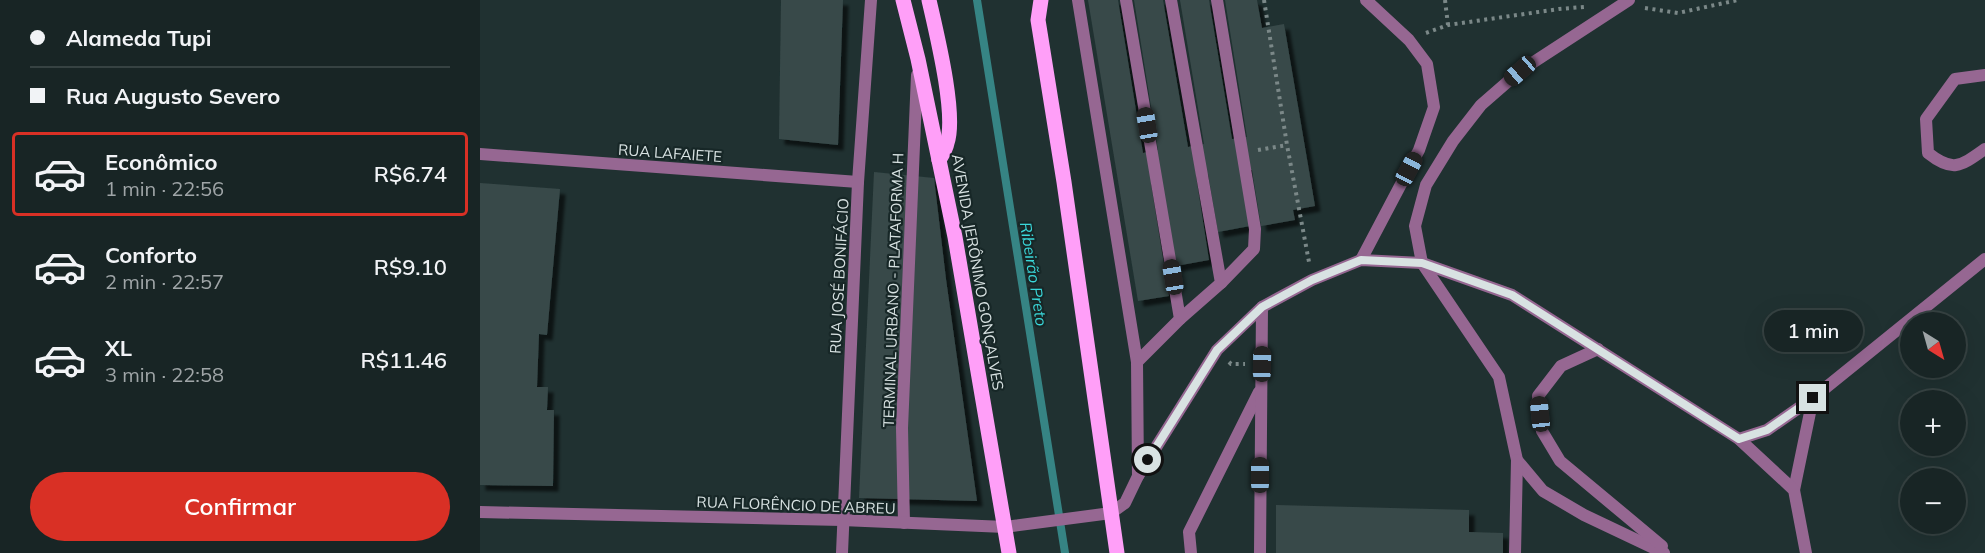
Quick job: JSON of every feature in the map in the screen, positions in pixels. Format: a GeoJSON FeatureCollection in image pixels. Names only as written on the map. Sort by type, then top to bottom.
{"type":"FeatureCollection","features":[{"type":"Feature","properties":{"kind":"main road","name":"AVENIDA JERÔNIMO GONÇALVES"},"geometry":{"type":"LineString","coordinates":[[903,0],[939,160],[1009,553]]}},
{"type":"Feature","properties":{"kind":"main road"},"geometry":{"type":"LineString","coordinates":[[928,0],[941,57],[950,125],[948,142],[939,160]]}},
{"type":"Feature","properties":{"kind":"main road"},"geometry":{"type":"LineString","coordinates":[[1041,0],[1038,20],[1064,182],[1117,553]]}},
{"type":"Feature","properties":{"kind":"street","name":"RUA JOSÉ BONIFÁCIO"},"geometry":{"type":"LineString","coordinates":[[842,553],[858,182],[871,0]]}},
{"type":"Feature","properties":{"kind":"street"},"geometry":{"type":"LineString","coordinates":[[1078,0],[1137,362],[1138,476]]}},
{"type":"Feature","properties":{"kind":"street"},"geometry":{"type":"LineString","coordinates":[[1126,0],[1180,319]]}},
{"type":"Feature","properties":{"kind":"street"},"geometry":{"type":"LineString","coordinates":[[1170,0],[1221,283]]}},
{"type":"Feature","properties":{"kind":"street"},"geometry":{"type":"LineString","coordinates":[[1137,362],[1254,249],[1255,229],[1217,0]]}},
{"type":"Feature","properties":{"kind":"street"},"geometry":{"type":"LineString","coordinates":[[1361,260],[1419,150],[1434,107],[1427,64],[1409,40],[1366,0]]}},
{"type":"Feature","properties":{"kind":"street"},"geometry":{"type":"LineString","coordinates":[[1515,553],[1517,460],[1499,376],[1422,263],[1415,226],[1426,184],[1453,141],[1481,105],[1520,71],[1629,0]]}},
{"type":"Feature","properties":{"kind":"street","name":"TERMINAL URBANO - PLATAFORMA H"},"geometry":{"type":"LineString","coordinates":[[904,523],[902,428],[918,59]]}},
{"type":"Feature","properties":{"kind":"street"},"geometry":{"type":"LineString","coordinates":[[1985,75],[1955,79],[1926,119],[1928,153],[1943,165],[1963,164],[1985,149]]}},
{"type":"Feature","properties":{"kind":"street","name":"RUA LAFAIETE"},"geometry":{"type":"LineString","coordinates":[[480,154],[858,182]]}},
{"type":"Feature","properties":{"kind":"street"},"geometry":{"type":"LineString","coordinates":[[1739,439],[1767,430],[1813,398],[1985,259]]}},
{"type":"Feature","properties":{"kind":"street"},"geometry":{"type":"LineString","coordinates":[[1111,513],[1125,502],[1138,476],[1217,350],[1262,307],[1312,280],[1361,260],[1422,263],[1512,295],[1739,439],[1794,490]]}},
{"type":"Feature","properties":{"kind":"street"},"geometry":{"type":"LineString","coordinates":[[1260,553],[1262,307]]}},
{"type":"Feature","properties":{"kind":"street"},"geometry":{"type":"LineString","coordinates":[[1598,350],[1561,366],[1538,396],[1542,432],[1560,461],[1669,553]]}},
{"type":"Feature","properties":{"kind":"street"},"geometry":{"type":"LineString","coordinates":[[1191,553],[1189,532],[1261,388]]}},
{"type":"Feature","properties":{"kind":"street"},"geometry":{"type":"LineString","coordinates":[[1806,553],[1794,490],[1813,398]]}},
{"type":"Feature","properties":{"kind":"street"},"geometry":{"type":"LineString","coordinates":[[1517,460],[1543,490],[1584,515],[1665,553]]}},
{"type":"Feature","properties":{"kind":"street","name":"RUA FLORÊNCIO DE ABREU"},"geometry":{"type":"LineString","coordinates":[[480,512],[842,520],[1005,527],[1030,526],[1111,513]]}},
{"type":"Feature","properties":{"kind":"path"},"geometry":{"type":"LineString","coordinates":[[1264,0],[1287,145],[1312,280]]}},
{"type":"Feature","properties":{"kind":"path"},"geometry":{"type":"LineString","coordinates":[[1445,0],[1448,25]]}},
{"type":"Feature","properties":{"kind":"path"},"geometry":{"type":"LineString","coordinates":[[1243,152],[1287,145]]}},
{"type":"Feature","properties":{"kind":"building"},"geometry":{"type":"Polygon","coordinates":[[[781,0],[843,0],[838,145],[779,139],[781,0]]]}},
{"type":"Feature","properties":{"kind":"building"},"geometry":{"type":"Polygon","coordinates":[[[1088,0],[1118,0],[1143,153],[1158,150],[1134,0],[1163,0],[1188,147],[1204,144],[1180,0],[1209,0],[1232,139],[1247,137],[1225,0],[1257,0],[1262,28],[1284,24],[1315,206],[1293,210],[1295,220],[1261,226],[1252,170],[1241,172],[1250,226],[1218,232],[1208,174],[1196,176],[1209,260],[1176,266],[1162,182],[1151,184],[1169,296],[1138,301],[1088,0]]]}},
{"type":"Feature","properties":{"kind":"building"},"geometry":{"type":"Polygon","coordinates":[[[874,172],[934,178],[977,501],[859,498],[874,172]]]}},
{"type":"Feature","properties":{"kind":"building"},"geometry":{"type":"Polygon","coordinates":[[[480,183],[560,189],[547,335],[539,334],[537,387],[548,387],[547,410],[554,410],[553,486],[480,485],[480,183]]]}},
{"type":"Feature","properties":{"kind":"building"},"geometry":{"type":"Polygon","coordinates":[[[1276,505],[1469,510],[1469,532],[1503,533],[1503,553],[1276,553],[1276,505]]]}},
{"type":"Feature","properties":{"kind":"waterway","name":"Ribeirão Preto"},"geometry":{"type":"LineString","coordinates":[[977,0],[1065,553]]}},
{"type":"Feature","properties":{"kind":"route"},"geometry":{"type":"LineString","coordinates":[[1148,460],[1217,350],[1262,307],[1312,280],[1361,260],[1422,263],[1512,295],[1739,439],[1767,430],[1813,398]]}}]}
